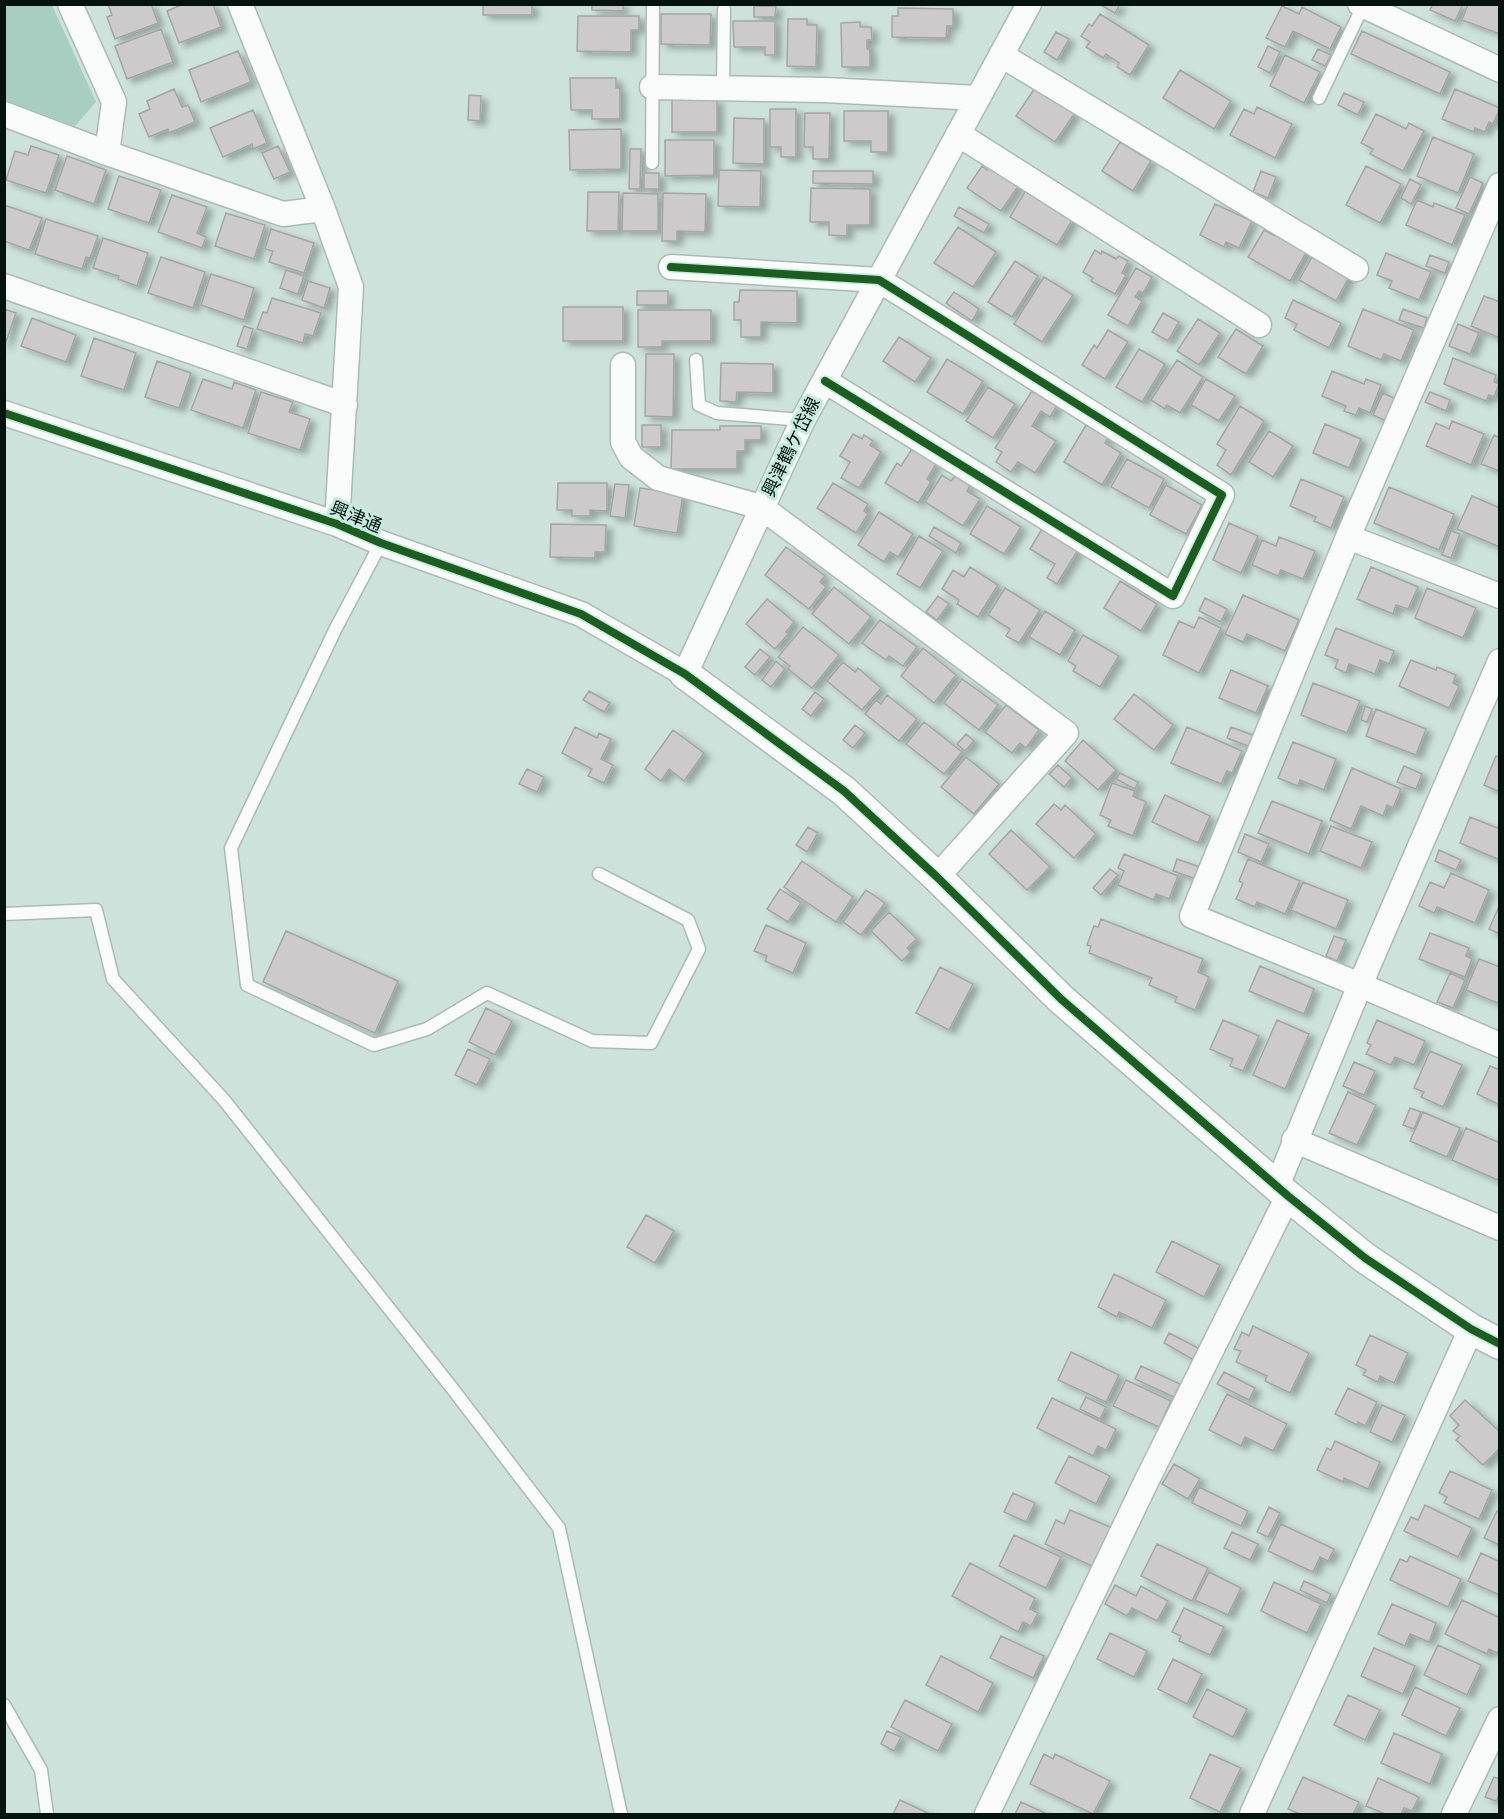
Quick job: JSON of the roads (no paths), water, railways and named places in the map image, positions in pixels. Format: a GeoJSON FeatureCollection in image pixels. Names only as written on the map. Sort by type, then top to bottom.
{"type":"FeatureCollection","features":[{"type":"Feature","properties":{"kind":"street"},"geometry":{"type":"LineString","coordinates":[[70,4],[114,102],[107,153]]}},
{"type":"Feature","properties":{"kind":"street"},"geometry":{"type":"LineString","coordinates":[[240,4],[323,209],[351,287],[337,524]]}},
{"type":"Feature","properties":{"kind":"street","name":"興津鶴ケ岱線"},"geometry":{"type":"LineString","coordinates":[[685,674],[803,420],[1029,4]]}},
{"type":"Feature","properties":{"kind":"street"},"geometry":{"type":"LineString","coordinates":[[1361,5],[1500,70]]}},
{"type":"Feature","properties":{"kind":"street"},"geometry":{"type":"LineString","coordinates":[[1001,56],[1356,269]]}},
{"type":"Feature","properties":{"kind":"street"},"geometry":{"type":"LineString","coordinates":[[652,87],[825,90],[978,98]]}},
{"type":"Feature","properties":{"kind":"street"},"geometry":{"type":"LineString","coordinates":[[4,114],[107,153],[283,214],[323,209]]}},
{"type":"Feature","properties":{"kind":"street"},"geometry":{"type":"LineString","coordinates":[[958,134],[1259,325]]}},
{"type":"Feature","properties":{"kind":"street"},"geometry":{"type":"LineString","coordinates":[[1500,185],[1348,537],[1192,916],[1500,1045]]}},
{"type":"Feature","properties":{"kind":"street"},"geometry":{"type":"LineString","coordinates":[[671,267],[879,280],[1221,495],[1173,596],[825,381]]}},
{"type":"Feature","properties":{"kind":"street"},"geometry":{"type":"LineString","coordinates":[[4,286],[345,405]]}},
{"type":"Feature","properties":{"kind":"street"},"geometry":{"type":"LineString","coordinates":[[623,365],[623,442],[631,457],[657,477],[761,507],[1066,733],[937,877]]}},
{"type":"Feature","properties":{"kind":"street","name":"興津通"},"geometry":{"type":"LineString","coordinates":[[4,413],[337,524],[381,543],[581,614],[685,674]]}},
{"type":"Feature","properties":{"kind":"street"},"geometry":{"type":"LineString","coordinates":[[1348,537],[1500,596]]}},
{"type":"Feature","properties":{"kind":"street"},"geometry":{"type":"LineString","coordinates":[[987,1815],[1282,1191],[1294,1140],[1500,661]]}},
{"type":"Feature","properties":{"kind":"street"},"geometry":{"type":"LineString","coordinates":[[685,674],[844,791],[937,877],[1060,999],[1282,1191],[1365,1258],[1471,1329],[1500,1344]]}},
{"type":"Feature","properties":{"kind":"street"},"geometry":{"type":"LineString","coordinates":[[1294,1140],[1500,1228]]}},
{"type":"Feature","properties":{"kind":"street"},"geometry":{"type":"LineString","coordinates":[[1252,1815],[1471,1329]]}},
{"type":"Feature","properties":{"kind":"street"},"geometry":{"type":"LineString","coordinates":[[1454,1815],[1500,1719]]}},
{"type":"Feature","properties":{"kind":"lane"},"geometry":{"type":"LineString","coordinates":[[652,163],[653,4]]}},
{"type":"Feature","properties":{"kind":"lane"},"geometry":{"type":"LineString","coordinates":[[1319,98],[1361,5]]}},
{"type":"Feature","properties":{"kind":"lane"},"geometry":{"type":"LineString","coordinates":[[723,87],[724,9]]}},
{"type":"Feature","properties":{"kind":"lane"},"geometry":{"type":"LineString","coordinates":[[696,360],[699,405],[717,412],[803,420]]}},
{"type":"Feature","properties":{"kind":"lane"},"geometry":{"type":"LineString","coordinates":[[381,543],[336,628],[231,848],[247,986],[374,1045],[427,1029],[487,993],[592,1041],[651,1043],[699,949],[688,920],[598,874]]}},
{"type":"Feature","properties":{"kind":"lane"},"geometry":{"type":"LineString","coordinates":[[4,914],[96,910],[113,979],[224,1100],[452,1388],[559,1528],[621,1815]]}},
{"type":"Feature","properties":{"kind":"lane"},"geometry":{"type":"LineString","coordinates":[[4,1705],[41,1770],[47,1815]]}}]}
